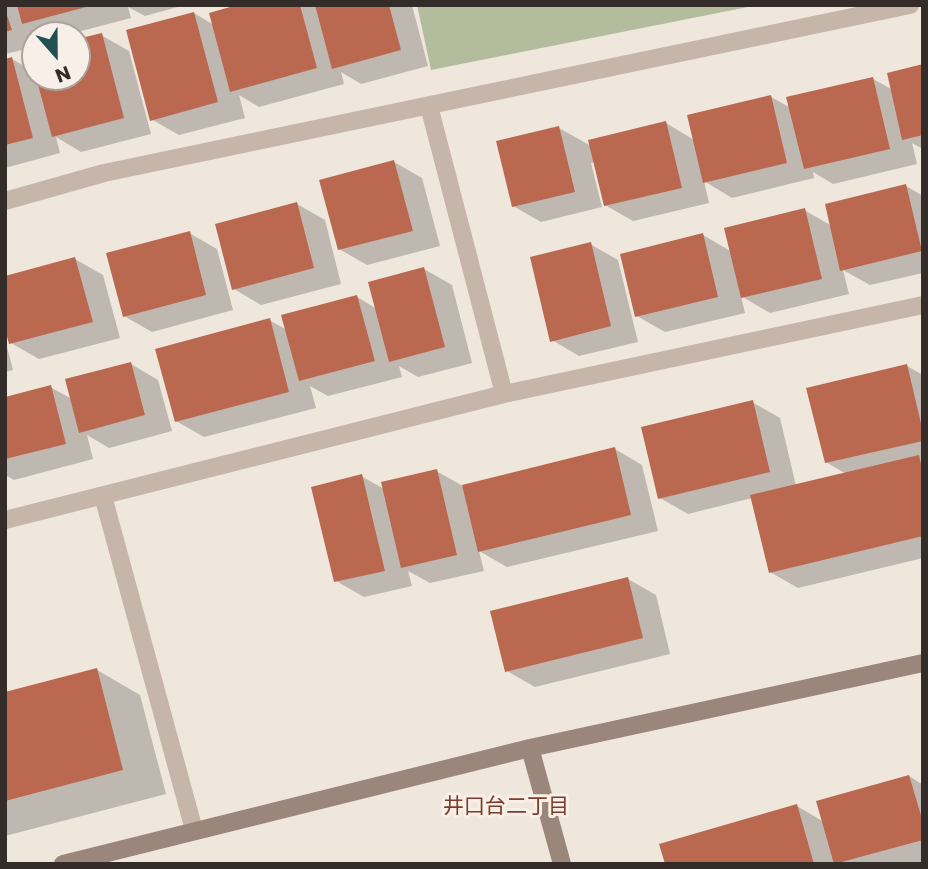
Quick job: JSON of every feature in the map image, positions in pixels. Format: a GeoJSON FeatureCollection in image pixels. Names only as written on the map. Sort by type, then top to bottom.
{"type":"FeatureCollection","features":[{"type":"Feature","properties":{"kind":"street"},"geometry":{"type":"LineString","coordinates":[[5,201],[104,173],[910,5]]}},
{"type":"Feature","properties":{"kind":"street"},"geometry":{"type":"LineString","coordinates":[[429,106],[504,394]]}},
{"type":"Feature","properties":{"kind":"street"},"geometry":{"type":"LineString","coordinates":[[5,520],[504,394],[923,305]]}},
{"type":"Feature","properties":{"kind":"street"},"geometry":{"type":"LineString","coordinates":[[103,496],[194,830]]}},
{"type":"Feature","properties":{"kind":"street"},"geometry":{"type":"LineString","coordinates":[[63,864],[530,748],[923,663]]}},
{"type":"Feature","properties":{"kind":"street"},"geometry":{"type":"LineString","coordinates":[[530,748],[562,864]]}},
{"type":"Feature","properties":{"kind":"green space"},"geometry":{"type":"Polygon","coordinates":[[[417,5],[758,5],[431,70],[417,5]]]}},
{"type":"Feature","properties":{"kind":"building"},"geometry":{"type":"Polygon","coordinates":[[[17,5],[90,5],[33,21],[21,21],[17,5]]]}},
{"type":"Feature","properties":{"kind":"building"},"geometry":{"type":"Polygon","coordinates":[[[237,5],[300,5],[317,68],[230,92],[209,13],[237,5]]]}},
{"type":"Feature","properties":{"kind":"building"},"geometry":{"type":"Polygon","coordinates":[[[315,5],[389,5],[401,50],[332,69],[315,5]]]}},
{"type":"Feature","properties":{"kind":"building"},"geometry":{"type":"Polygon","coordinates":[[[5,9],[12,30],[5,32],[5,9]]]}},
{"type":"Feature","properties":{"kind":"building"},"geometry":{"type":"Polygon","coordinates":[[[194,12],[218,102],[150,121],[126,30],[194,12]]]}},
{"type":"Feature","properties":{"kind":"building"},"geometry":{"type":"Polygon","coordinates":[[[102,33],[124,118],[52,137],[40,91],[91,91],[91,36],[102,33]]]}},
{"type":"Feature","properties":{"kind":"building"},"geometry":{"type":"Polygon","coordinates":[[[12,57],[33,138],[5,145],[5,59],[12,57]]]}},
{"type":"Feature","properties":{"kind":"building"},"geometry":{"type":"Polygon","coordinates":[[[923,64],[923,135],[902,140],[887,73],[923,64]]]}},
{"type":"Feature","properties":{"kind":"building"},"geometry":{"type":"Polygon","coordinates":[[[873,77],[890,149],[804,169],[786,97],[873,77]]]}},
{"type":"Feature","properties":{"kind":"building"},"geometry":{"type":"Polygon","coordinates":[[[771,95],[787,163],[703,183],[687,115],[771,95]]]}},
{"type":"Feature","properties":{"kind":"building"},"geometry":{"type":"Polygon","coordinates":[[[666,121],[682,188],[604,206],[588,140],[666,121]]]}},
{"type":"Feature","properties":{"kind":"building"},"geometry":{"type":"Polygon","coordinates":[[[559,126],[575,192],[512,207],[496,141],[559,126]]]}},
{"type":"Feature","properties":{"kind":"building"},"geometry":{"type":"Polygon","coordinates":[[[394,160],[413,231],[338,250],[319,180],[394,160]]]}},
{"type":"Feature","properties":{"kind":"building"},"geometry":{"type":"Polygon","coordinates":[[[906,184],[922,251],[840,271],[825,204],[906,184]]]}},
{"type":"Feature","properties":{"kind":"building"},"geometry":{"type":"Polygon","coordinates":[[[297,202],[314,268],[232,290],[215,224],[297,202]]]}},
{"type":"Feature","properties":{"kind":"building"},"geometry":{"type":"Polygon","coordinates":[[[805,208],[822,279],[741,298],[724,228],[805,208]]]}},
{"type":"Feature","properties":{"kind":"building"},"geometry":{"type":"Polygon","coordinates":[[[190,231],[206,295],[123,317],[106,253],[190,231]]]}},
{"type":"Feature","properties":{"kind":"building"},"geometry":{"type":"Polygon","coordinates":[[[703,233],[718,297],[635,317],[620,254],[703,233]]]}},
{"type":"Feature","properties":{"kind":"building"},"geometry":{"type":"Polygon","coordinates":[[[591,242],[611,326],[550,342],[530,257],[591,242]]]}},
{"type":"Feature","properties":{"kind":"building"},"geometry":{"type":"Polygon","coordinates":[[[75,257],[93,322],[9,344],[5,329],[5,276],[75,257]]]}},
{"type":"Feature","properties":{"kind":"building"},"geometry":{"type":"Polygon","coordinates":[[[424,267],[445,347],[389,362],[368,282],[424,267]]]}},
{"type":"Feature","properties":{"kind":"building"},"geometry":{"type":"Polygon","coordinates":[[[357,295],[375,361],[299,381],[281,315],[357,295]]]}},
{"type":"Feature","properties":{"kind":"building"},"geometry":{"type":"Polygon","coordinates":[[[270,318],[289,392],[175,422],[155,349],[270,318]]]}},
{"type":"Feature","properties":{"kind":"building"},"geometry":{"type":"Polygon","coordinates":[[[131,362],[145,415],[79,433],[65,379],[131,362]]]}},
{"type":"Feature","properties":{"kind":"building"},"geometry":{"type":"Polygon","coordinates":[[[907,364],[923,441],[825,463],[806,388],[907,364]]]}},
{"type":"Feature","properties":{"kind":"building"},"geometry":{"type":"Polygon","coordinates":[[[51,385],[66,444],[5,459],[5,397],[51,385]]]}},
{"type":"Feature","properties":{"kind":"building"},"geometry":{"type":"Polygon","coordinates":[[[753,400],[770,472],[658,499],[641,427],[753,400]]]}},
{"type":"Feature","properties":{"kind":"building"},"geometry":{"type":"Polygon","coordinates":[[[615,447],[631,515],[478,552],[462,485],[615,447]]]}},
{"type":"Feature","properties":{"kind":"building"},"geometry":{"type":"Polygon","coordinates":[[[919,455],[923,473],[923,536],[769,573],[750,495],[919,455]]]}},
{"type":"Feature","properties":{"kind":"building"},"geometry":{"type":"Polygon","coordinates":[[[437,469],[457,555],[401,568],[381,482],[437,469]]]}},
{"type":"Feature","properties":{"kind":"building"},"geometry":{"type":"Polygon","coordinates":[[[362,474],[385,571],[334,582],[311,487],[362,474]]]}},
{"type":"Feature","properties":{"kind":"building"},"geometry":{"type":"Polygon","coordinates":[[[628,577],[643,638],[505,672],[490,611],[628,577]]]}},
{"type":"Feature","properties":{"kind":"building"},"geometry":{"type":"Polygon","coordinates":[[[97,668],[123,770],[5,801],[5,692],[97,668]]]}},
{"type":"Feature","properties":{"kind":"building"},"geometry":{"type":"Polygon","coordinates":[[[909,775],[923,822],[923,840],[834,864],[816,801],[909,775]]]}},
{"type":"Feature","properties":{"kind":"building"},"geometry":{"type":"Polygon","coordinates":[[[797,804],[814,864],[665,864],[659,844],[797,804]]]}},
{"type":"Feature","properties":{"kind":"district","name":"井口台二丁目"},"geometry":{"type":"Point","coordinates":[506,808]}}]}
